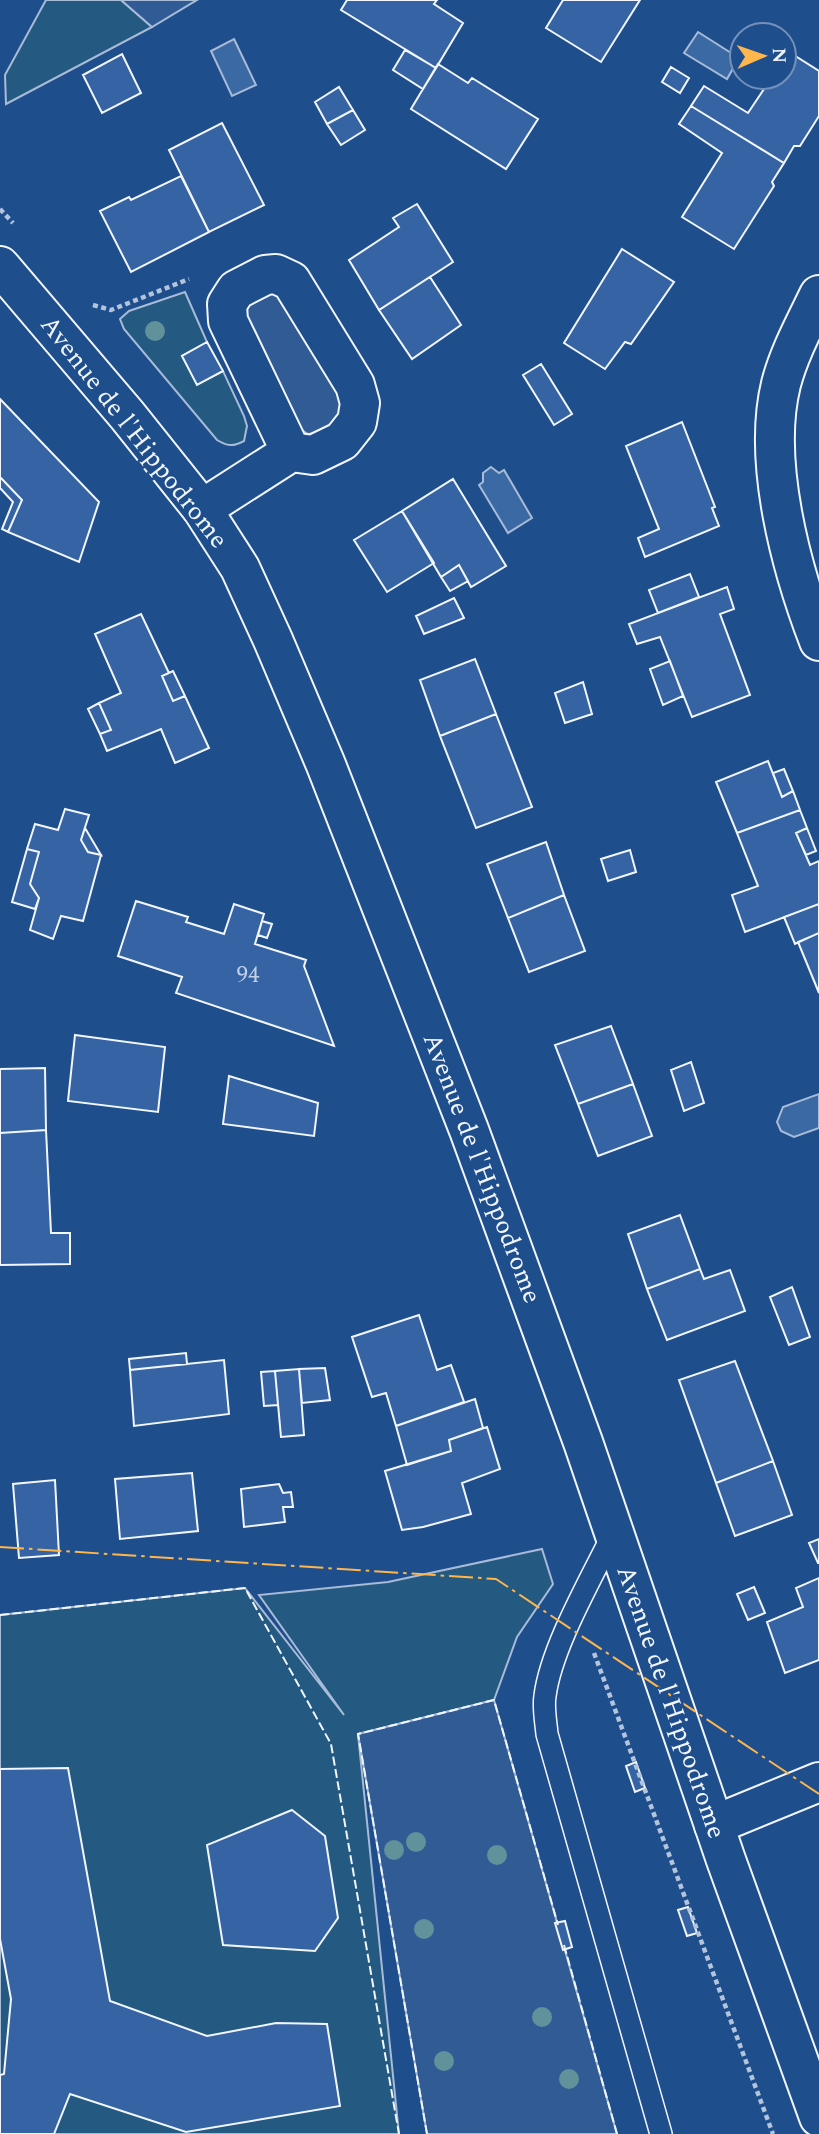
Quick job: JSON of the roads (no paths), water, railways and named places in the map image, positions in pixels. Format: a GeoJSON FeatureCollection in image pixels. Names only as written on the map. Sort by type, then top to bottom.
{"type":"FeatureCollection","features":[{"type":"Feature","properties":{"kind":"street"},"geometry":{"type":"LineString","coordinates":[[202,509],[291,452],[313,455],[342,441],[357,422],[360,403],[355,385],[291,281],[276,274],[265,275],[236,290],[227,304],[228,321],[291,452]]}},
{"type":"Feature","properties":{"kind":"street","name":"Avenue de l'Hippodrome"},"geometry":{"type":"LineString","coordinates":[[6,277],[202,509],[240,568],[273,640],[326,765],[469,1130],[583,1442],[714,1825],[819,2117]]}},
{"type":"Feature","properties":{"kind":"street"},"geometry":{"type":"LineString","coordinates":[[819,295],[795,345],[781,384],[774,429],[783,517],[806,608],[819,641]]}},
{"type":"Feature","properties":{"kind":"street"},"geometry":{"type":"LineString","coordinates":[[714,1825],[819,1782]]}},
{"type":"Feature","properties":{"kind":"lane"},"geometry":{"type":"LineString","coordinates":[[613,1534],[572,1618],[550,1672],[544,1698],[547,1734],[661,2134]]}}]}
